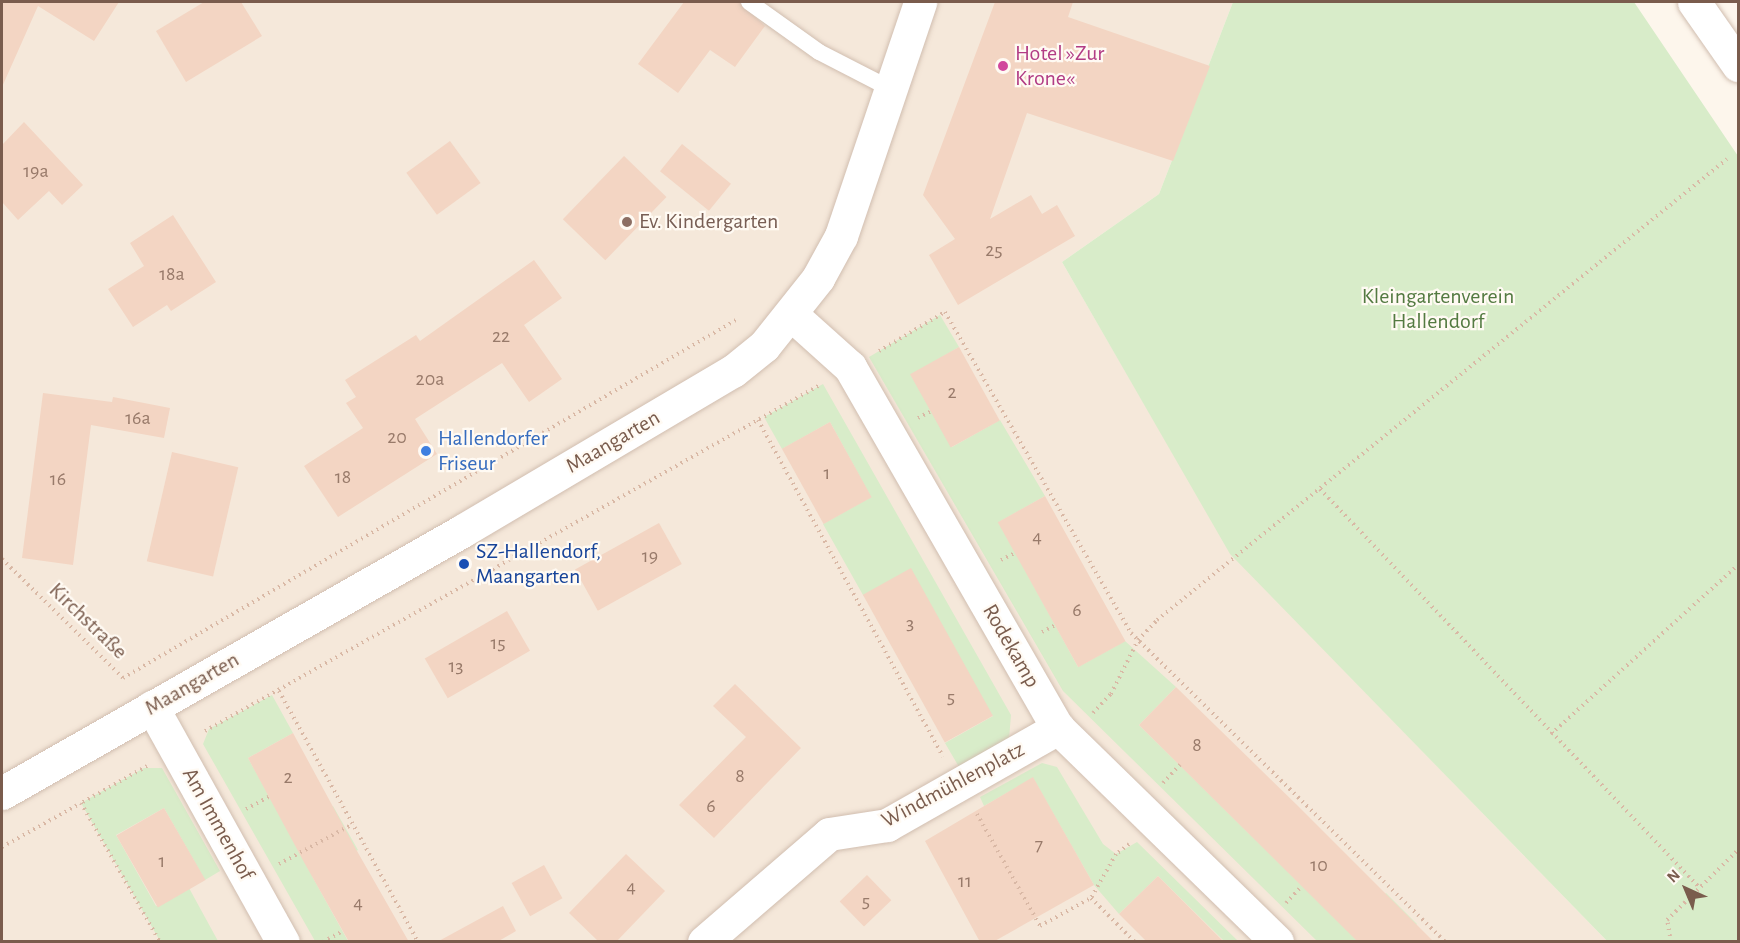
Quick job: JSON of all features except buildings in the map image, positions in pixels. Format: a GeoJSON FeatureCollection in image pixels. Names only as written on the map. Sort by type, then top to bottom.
{"type":"FeatureCollection","features":[{"type":"Feature","properties":{"kind":"street","name":"Maangarten"},"geometry":{"type":"LineString","coordinates":[[2,793],[733,371],[792,315],[841,236],[889,88],[920,2]]}},
{"type":"Feature","properties":{"kind":"street"},"geometry":{"type":"LineString","coordinates":[[1694,2],[1738,64]]}},
{"type":"Feature","properties":{"kind":"street","name":"Rodekamp"},"geometry":{"type":"LineString","coordinates":[[792,315],[846,363],[1059,729],[1277,942]]}},
{"type":"Feature","properties":{"kind":"street","name":"Am Immenhof"},"geometry":{"type":"LineString","coordinates":[[152,707],[284,942]]}},
{"type":"Feature","properties":{"kind":"street","name":"Windmühlenplatz"},"geometry":{"type":"LineString","coordinates":[[704,942],[829,834],[887,825],[1059,729]]}},
{"type":"Feature","properties":{"kind":"lane"},"geometry":{"type":"LineString","coordinates":[[749,2],[819,52],[889,88]]}},
{"type":"Feature","properties":{"kind":"path"},"geometry":{"type":"LineString","coordinates":[[1059,729],[1087,718],[1100,707],[1123,676],[1138,640],[1320,489],[1727,159]]}},
{"type":"Feature","properties":{"kind":"path"},"geometry":{"type":"LineString","coordinates":[[2,847],[823,384],[846,363],[945,312],[1138,640],[1445,942]]}},
{"type":"Feature","properties":{"kind":"path"},"geometry":{"type":"LineString","coordinates":[[123,678],[740,318]]}},
{"type":"Feature","properties":{"kind":"path"},"geometry":{"type":"LineString","coordinates":[[758,420],[1040,926],[1091,898],[1116,854],[1156,824]]}},
{"type":"Feature","properties":{"kind":"path"},"geometry":{"type":"LineString","coordinates":[[1320,489],[1700,888]]}},
{"type":"Feature","properties":{"kind":"path","name":"Kirchstraße"},"geometry":{"type":"LineString","coordinates":[[2,560],[152,707]]}},
{"type":"Feature","properties":{"kind":"path"},"geometry":{"type":"LineString","coordinates":[[1551,734],[1738,565]]}},
{"type":"Feature","properties":{"kind":"path"},"geometry":{"type":"LineString","coordinates":[[279,691],[418,942]]}},
{"type":"Feature","properties":{"kind":"path"},"geometry":{"type":"LineString","coordinates":[[81,803],[160,942]]}},
{"type":"Feature","properties":{"kind":"path"},"geometry":{"type":"LineString","coordinates":[[249,880],[352,824]]}},
{"type":"Feature","properties":{"kind":"path"},"geometry":{"type":"LineString","coordinates":[[1671,942],[1667,920],[1738,850]]}},
{"type":"Feature","properties":{"kind":"path"},"geometry":{"type":"LineString","coordinates":[[1091,898],[1135,942]]}},
{"type":"Feature","properties":{"kind":"path"},"geometry":{"type":"LineString","coordinates":[[323,942],[343,931]]}},
{"type":"Feature","properties":{"kind":"shaded area"},"geometry":{"type":"Polygon","coordinates":[[[2,2],[1233,2],[1159,194],[1062,262],[1231,554],[1607,941],[2,942],[2,2]]]}},
{"type":"Feature","properties":{"kind":"green space","name":"Kleingartenverein Hallendorf"},"geometry":{"type":"Polygon","coordinates":[[[1233,2],[1634,2],[1738,156],[1738,941],[1607,941],[1230,554],[1062,262],[1159,194],[1233,2]]]}},
{"type":"Feature","properties":{"kind":"green space"},"geometry":{"type":"Polygon","coordinates":[[[940,315],[959,347],[911,375],[952,447],[1000,420],[1045,496],[999,522],[1078,667],[1125,641],[1176,687],[1139,725],[1348,931],[1386,893],[1417,924],[1400,941],[1317,941],[1063,691],[869,357],[940,315]]]}},
{"type":"Feature","properties":{"kind":"green space"},"geometry":{"type":"Polygon","coordinates":[[[823,384],[1011,715],[1009,739],[959,767],[945,743],[993,716],[863,595],[823,524],[871,497],[830,422],[782,449],[764,417],[823,384]]]}},
{"type":"Feature","properties":{"kind":"green space"},"geometry":{"type":"Polygon","coordinates":[[[272,695],[293,733],[248,758],[288,830],[333,806],[358,850],[312,876],[348,941],[315,941],[203,744],[209,729],[272,695]]]}},
{"type":"Feature","properties":{"kind":"green space"},"geometry":{"type":"Polygon","coordinates":[[[1042,763],[1057,767],[1103,844],[1116,854],[1137,842],[1238,941],[1224,941],[1158,876],[1119,914],[1094,885],[1033,778],[984,806],[980,797],[1042,763]]]}},
{"type":"Feature","properties":{"kind":"green space"},"geometry":{"type":"Polygon","coordinates":[[[144,768],[162,768],[220,871],[205,880],[164,808],[116,835],[156,906],[189,888],[218,941],[160,941],[81,803],[144,768]]]}},
{"type":"Feature","properties":{"kind":"place","name":"Hotel »Zur Krone«"},"geometry":{"type":"Point","coordinates":[1003,66]}},
{"type":"Feature","properties":{"kind":"place","name":"Ev. Kindergarten"},"geometry":{"type":"Point","coordinates":[627,222]}},
{"type":"Feature","properties":{"kind":"place","name":"Hallendorfer Friseur"},"geometry":{"type":"Point","coordinates":[426,451]}},
{"type":"Feature","properties":{"kind":"place","name":"SZ-Hallendorf, Maangarten"},"geometry":{"type":"Point","coordinates":[464,564]}}]}
